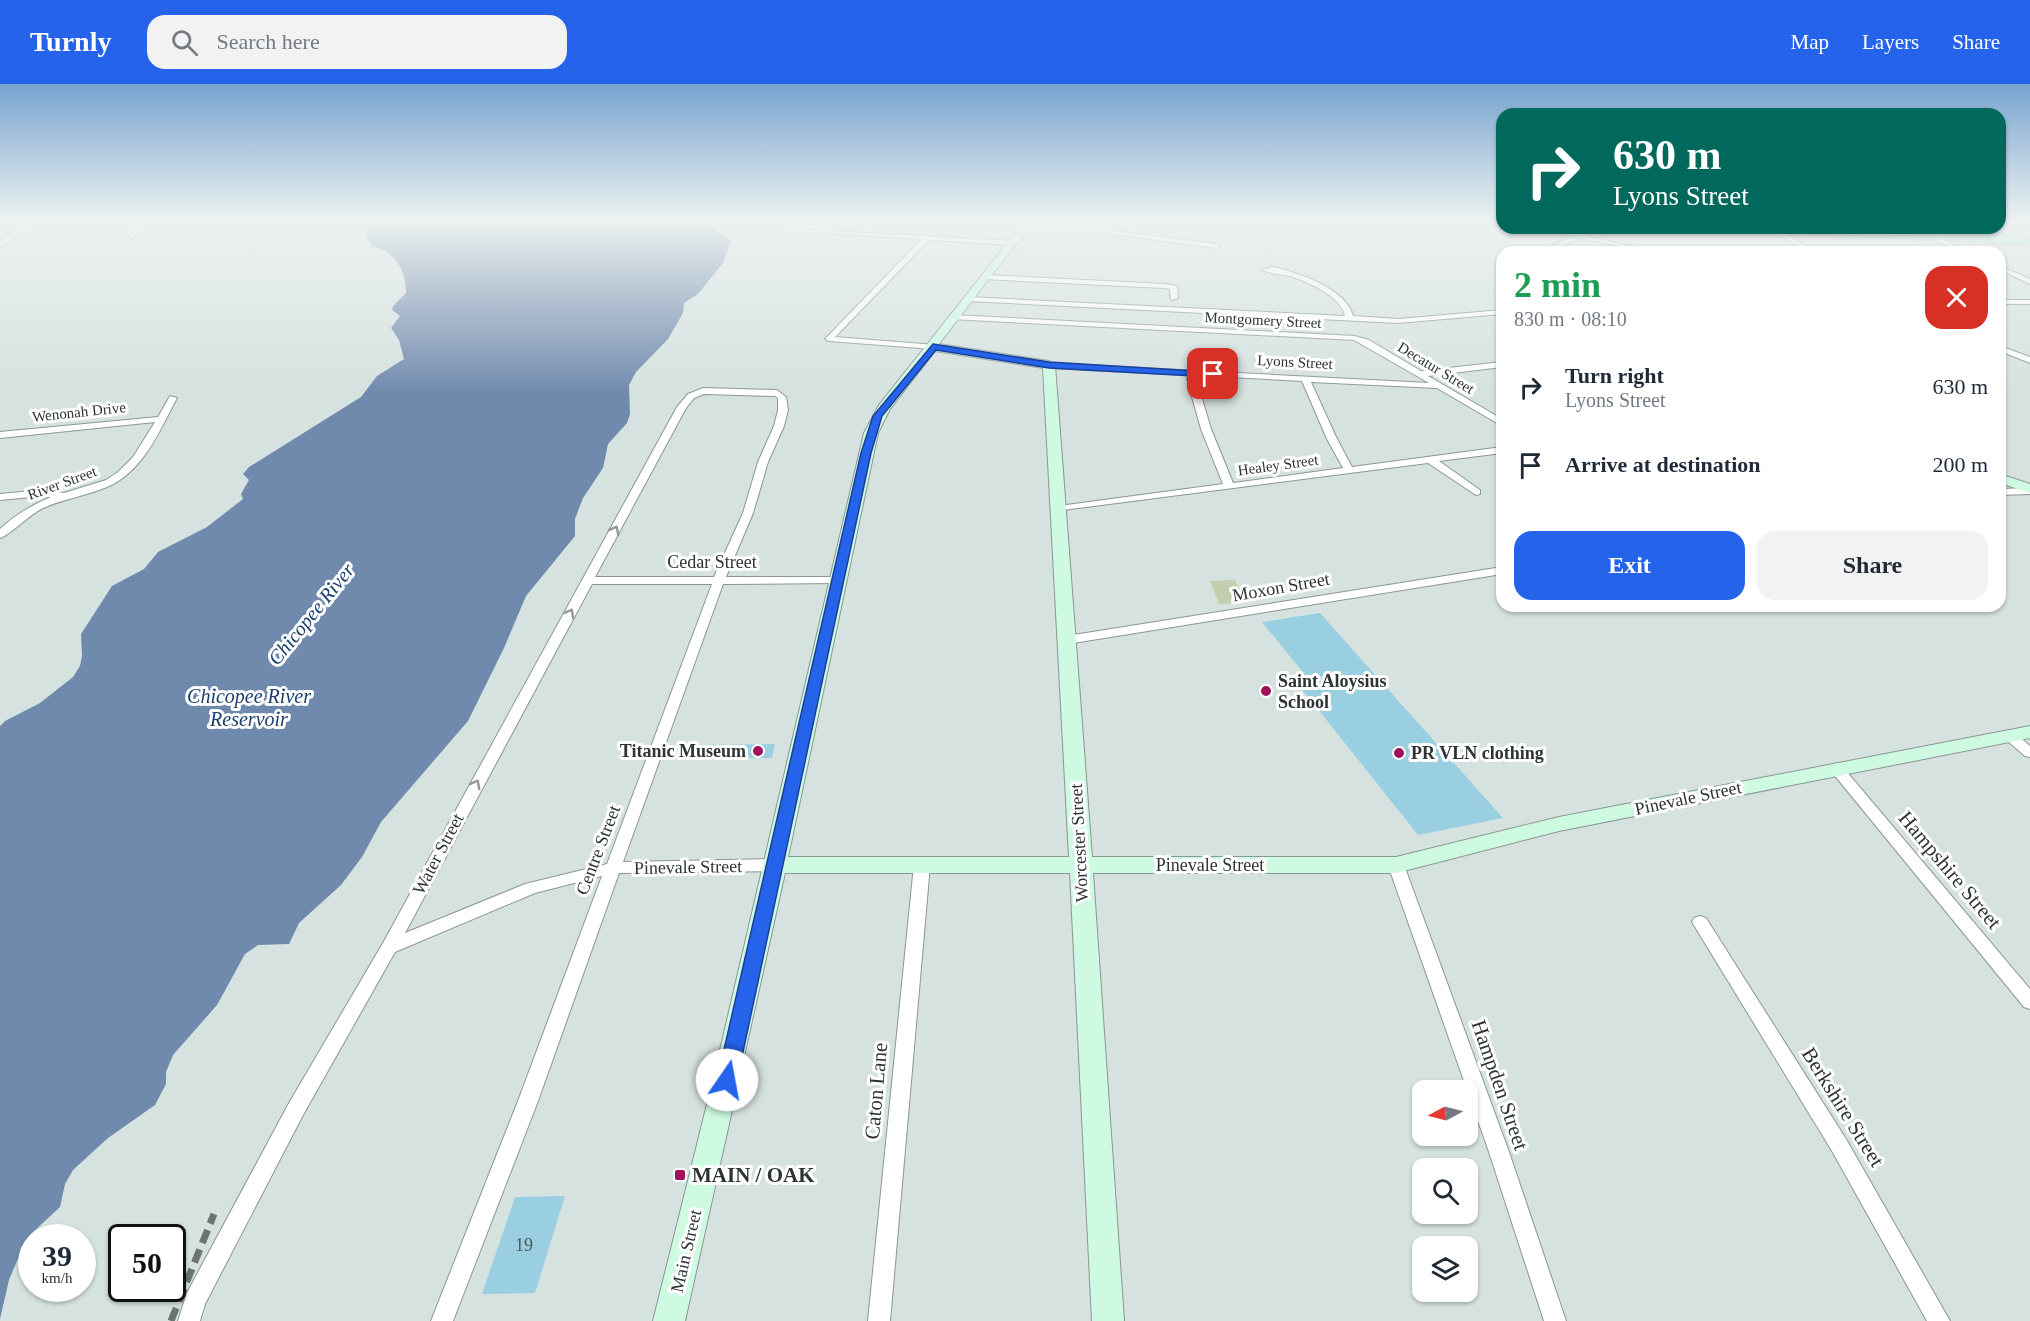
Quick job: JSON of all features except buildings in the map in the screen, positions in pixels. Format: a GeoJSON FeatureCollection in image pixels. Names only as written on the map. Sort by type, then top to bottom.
{"type":"FeatureCollection","features":[{"type":"Feature","properties":{"kind":"street","name":"Lyons Street"},"geometry":{"type":"LineString","coordinates":[[888,278],[829,339],[933,347],[1049,365],[1438,386]]}},
{"type":"Feature","properties":{"kind":"street","name":"Main Street"},"geometry":{"type":"LineString","coordinates":[[669,1321],[775,866],[866,453],[878,416],[985,278]]}},
{"type":"Feature","properties":{"kind":"street"},"geometry":{"type":"LineString","coordinates":[[1000,278],[1164,286],[1174,288],[1174,298]]}},
{"type":"Feature","properties":{"kind":"street"},"geometry":{"type":"LineString","coordinates":[[1295,278],[1342,301],[1349,318]]}},
{"type":"Feature","properties":{"kind":"street"},"geometry":{"type":"LineString","coordinates":[[968,299],[1420,321],[1496,313]]}},
{"type":"Feature","properties":{"kind":"street"},"geometry":{"type":"LineString","coordinates":[[2006,302],[2030,302]]}},
{"type":"Feature","properties":{"kind":"street","name":"Montgomery Street"},"geometry":{"type":"LineString","coordinates":[[954,317],[1356,338]]}},
{"type":"Feature","properties":{"kind":"street","name":"Decatur Street"},"geometry":{"type":"LineString","coordinates":[[1356,338],[1496,419]]}},
{"type":"Feature","properties":{"kind":"street"},"geometry":{"type":"LineString","coordinates":[[2006,350],[2030,360]]}},
{"type":"Feature","properties":{"kind":"street"},"geometry":{"type":"LineString","coordinates":[[2006,356],[2030,352]]}},
{"type":"Feature","properties":{"kind":"street","name":"Worcester Street"},"geometry":{"type":"LineString","coordinates":[[1049,365],[1079,865],[1093,1037],[1108,1321]]}},
{"type":"Feature","properties":{"kind":"street"},"geometry":{"type":"LineString","coordinates":[[1420,374],[1496,365]]}},
{"type":"Feature","properties":{"kind":"street"},"geometry":{"type":"LineString","coordinates":[[1190,373],[1206,429],[1229,486]]}},
{"type":"Feature","properties":{"kind":"street"},"geometry":{"type":"LineString","coordinates":[[1306,380],[1332,439],[1349,470]]}},
{"type":"Feature","properties":{"kind":"street","name":"Centre Street"},"geometry":{"type":"LineString","coordinates":[[442,1321],[528,1101],[719,580],[748,513],[763,462],[779,426],[783,403],[782,397],[778,394],[767,391],[732,390],[696,393]]}},
{"type":"Feature","properties":{"kind":"street","name":"Water Street"},"geometry":{"type":"LineString","coordinates":[[189,1321],[195,1301],[296,1109],[389,946],[682,407],[696,393]]}},
{"type":"Feature","properties":{"kind":"street","name":"River Street"},"geometry":{"type":"LineString","coordinates":[[0,535],[15,519],[65,496],[101,486],[123,474],[162,419],[173,398]]}},
{"type":"Feature","properties":{"kind":"street","name":"Wenonah Drive"},"geometry":{"type":"LineString","coordinates":[[0,435],[162,419]]}},
{"type":"Feature","properties":{"kind":"street","name":"Healey Street"},"geometry":{"type":"LineString","coordinates":[[1059,509],[1496,451]]}},
{"type":"Feature","properties":{"kind":"street"},"geometry":{"type":"LineString","coordinates":[[1431,460],[1476,492]]}},
{"type":"Feature","properties":{"kind":"street"},"geometry":{"type":"LineString","coordinates":[[2006,480],[2030,490]]}},
{"type":"Feature","properties":{"kind":"street"},"geometry":{"type":"LineString","coordinates":[[2006,492],[2030,490]]}},
{"type":"Feature","properties":{"kind":"street"},"geometry":{"type":"LineString","coordinates":[[0,497],[42,493],[65,496]]}},
{"type":"Feature","properties":{"kind":"street","name":"Moxon Street"},"geometry":{"type":"LineString","coordinates":[[1067,640],[1496,571]]}},
{"type":"Feature","properties":{"kind":"street","name":"Cedar Street"},"geometry":{"type":"LineString","coordinates":[[587,581],[837,580]]}},
{"type":"Feature","properties":{"kind":"street"},"geometry":{"type":"LineString","coordinates":[[2019,734],[2030,753]]}},
{"type":"Feature","properties":{"kind":"street","name":"Pinevale Street"},"geometry":{"type":"LineString","coordinates":[[389,946],[531,888],[612,868],[922,865],[1396,865],[1559,824],[2019,734]]}},
{"type":"Feature","properties":{"kind":"street","name":"Hampshire Street"},"geometry":{"type":"LineString","coordinates":[[1836,768],[2030,1002]]}},
{"type":"Feature","properties":{"kind":"street","name":"Caton Lane"},"geometry":{"type":"LineString","coordinates":[[879,1321],[922,865]]}},
{"type":"Feature","properties":{"kind":"street","name":"Hampden Street"},"geometry":{"type":"LineString","coordinates":[[1396,865],[1495,1141],[1555,1321]]}},
{"type":"Feature","properties":{"kind":"street","name":"Berkshire Street"},"geometry":{"type":"LineString","coordinates":[[1700,922],[1839,1145],[1940,1321]]}},
{"type":"Feature","properties":{"kind":"green space"},"geometry":{"type":"Polygon","coordinates":[[[1235,580],[1245,603],[1219,604],[1210,581],[1235,580]]]}},
{"type":"Feature","properties":{"kind":"water","name":"Chicopee River Reservoir"},"geometry":{"type":"Polygon","coordinates":[[[404,278],[711,278],[698,294],[684,303],[683,313],[668,339],[636,372],[629,385],[630,414],[627,423],[608,444],[603,468],[583,498],[575,519],[575,536],[526,596],[504,648],[468,721],[381,822],[362,857],[341,885],[299,923],[289,944],[258,945],[245,954],[217,1005],[173,1055],[166,1072],[166,1084],[155,1105],[108,1138],[73,1170],[65,1184],[60,1207],[42,1224],[18,1224],[18,1259],[9,1280],[0,1319],[0,726],[5,721],[40,703],[73,677],[80,666],[82,656],[81,634],[112,586],[144,569],[158,552],[207,527],[243,499],[241,494],[249,480],[243,474],[249,467],[361,397],[377,376],[404,359],[399,340],[391,328],[400,316],[392,310],[393,306],[406,293],[404,278]]]}},
{"type":"Feature","properties":{"kind":"railway"},"geometry":{"type":"LineString","coordinates":[[171,1321],[214,1214]]}},
{"type":"Feature","properties":{"kind":"place","name":"Saint Aloysius School"},"geometry":{"type":"Point","coordinates":[1266,691]}},
{"type":"Feature","properties":{"kind":"place","name":"Titanic Museum"},"geometry":{"type":"Point","coordinates":[758,751]}},
{"type":"Feature","properties":{"kind":"place","name":"PR VLN clothing"},"geometry":{"type":"Point","coordinates":[1399,753]}},
{"type":"Feature","properties":{"kind":"place","name":"MAIN / OAK"},"geometry":{"type":"Point","coordinates":[680,1175]}},
{"type":"Feature","properties":{"kind":"route"},"geometry":{"type":"LineString","coordinates":[[727,1080],[837,580],[866,453],[878,416],[933,347],[1049,365],[1213,374]]}},
{"type":"Feature","properties":{"kind":"water label","name":"Chicopee River"},"geometry":{"type":"Point","coordinates":[311,614]}}]}
